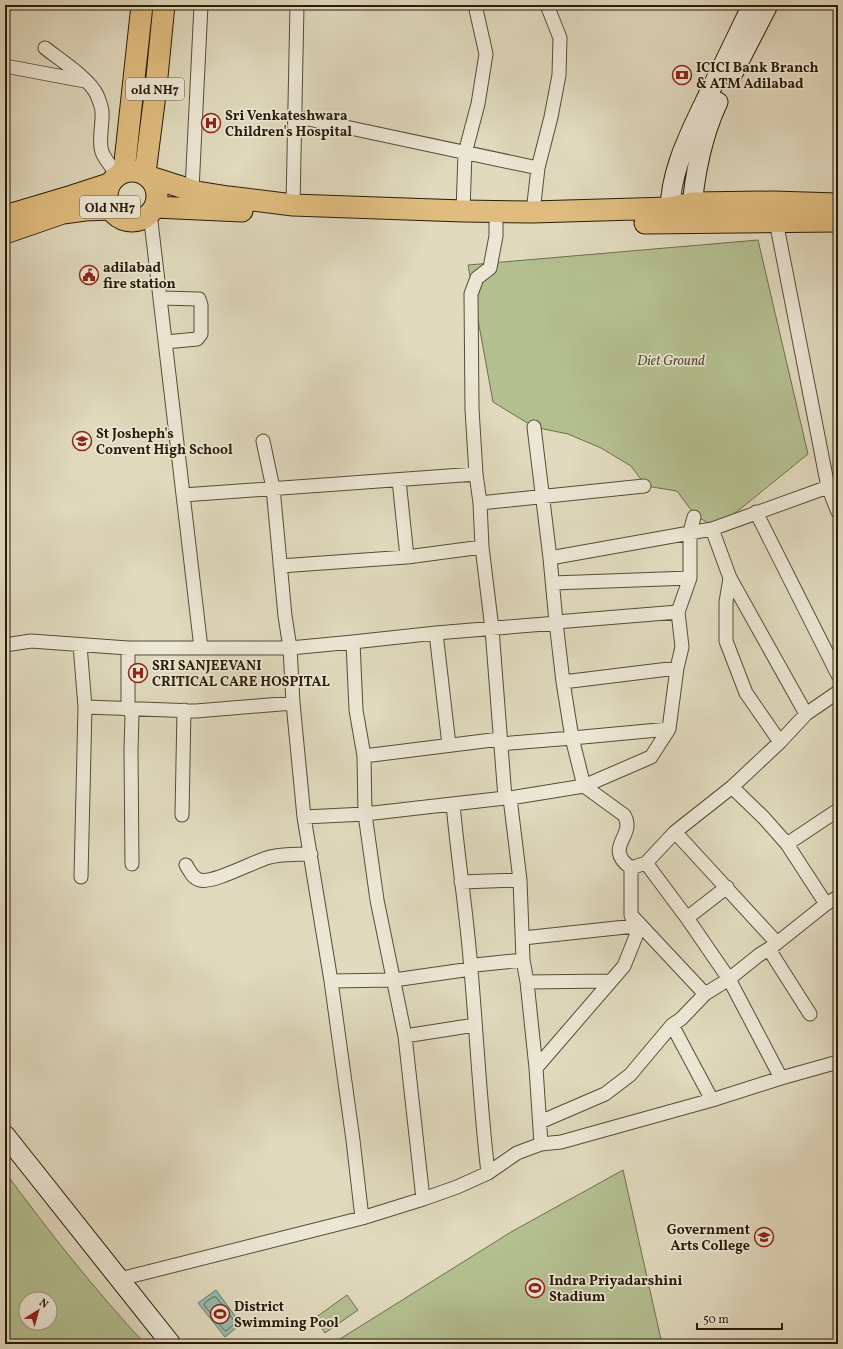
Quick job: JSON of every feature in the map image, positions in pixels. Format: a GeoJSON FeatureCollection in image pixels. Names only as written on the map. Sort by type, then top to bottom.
{"type":"FeatureCollection","features":[{"type":"Feature","properties":{"kind":"main road","name":"Old NH7"},"geometry":{"type":"LineString","coordinates":[[5,216],[81,194],[129,176],[154,184],[157,191],[157,199],[153,210],[144,218],[137,221],[122,219],[111,210],[106,197],[129,176],[142,5]]}},
{"type":"Feature","properties":{"kind":"main road","name":"old NH7"},"geometry":{"type":"LineString","coordinates":[[129,176],[156,87],[164,5]]}},
{"type":"Feature","properties":{"kind":"main road"},"geometry":{"type":"LineString","coordinates":[[680,214],[673,184],[685,143],[752,5]]}},
{"type":"Feature","properties":{"kind":"main road"},"geometry":{"type":"LineString","coordinates":[[680,214],[696,173],[710,120],[768,5]]}},
{"type":"Feature","properties":{"kind":"main road"},"geometry":{"type":"LineString","coordinates":[[129,176],[228,197],[293,204],[533,212],[680,214],[774,212],[838,204]]}},
{"type":"Feature","properties":{"kind":"main road","name":"Old NH7"},"geometry":{"type":"LineString","coordinates":[[5,233],[63,213],[84,210],[111,210]]}},
{"type":"Feature","properties":{"kind":"main road"},"geometry":{"type":"LineString","coordinates":[[153,210],[550,224],[680,214]]}},
{"type":"Feature","properties":{"kind":"main road"},"geometry":{"type":"LineString","coordinates":[[774,212],[838,221]]}},
{"type":"Feature","properties":{"kind":"main road"},"geometry":{"type":"LineString","coordinates":[[5,1135],[171,1344]]}},
{"type":"Feature","properties":{"kind":"street"},"geometry":{"type":"LineString","coordinates":[[192,190],[201,5]]}},
{"type":"Feature","properties":{"kind":"street"},"geometry":{"type":"LineString","coordinates":[[293,204],[297,5]]}},
{"type":"Feature","properties":{"kind":"street"},"geometry":{"type":"LineString","coordinates":[[463,210],[465,153],[478,104],[486,54],[475,5]]}},
{"type":"Feature","properties":{"kind":"street"},"geometry":{"type":"LineString","coordinates":[[533,212],[538,168],[551,117],[559,75],[560,38],[548,5]]}},
{"type":"Feature","properties":{"kind":"street"},"geometry":{"type":"LineString","coordinates":[[45,48],[87,82],[97,94],[102,112],[102,151],[111,168],[129,176]]}},
{"type":"Feature","properties":{"kind":"street"},"geometry":{"type":"LineString","coordinates":[[5,66],[87,82]]}},
{"type":"Feature","properties":{"kind":"street"},"geometry":{"type":"LineString","coordinates":[[294,116],[538,168]]}},
{"type":"Feature","properties":{"kind":"street"},"geometry":{"type":"LineString","coordinates":[[153,210],[160,298],[201,648]]}},
{"type":"Feature","properties":{"kind":"street"},"geometry":{"type":"LineString","coordinates":[[774,212],[828,487],[838,512]]}},
{"type":"Feature","properties":{"kind":"street"},"geometry":{"type":"LineString","coordinates":[[496,223],[496,236],[490,268],[477,278],[471,294],[472,409],[482,547],[492,629],[500,742],[520,880],[524,960],[536,1068],[541,1144]]}},
{"type":"Feature","properties":{"kind":"street"},"geometry":{"type":"LineString","coordinates":[[160,298],[199,299],[201,305],[201,334],[197,339],[165,342]]}},
{"type":"Feature","properties":{"kind":"street"},"geometry":{"type":"LineString","coordinates":[[534,427],[553,583],[563,682],[572,738],[584,786],[624,815],[627,821],[627,829],[619,845],[620,854],[624,862],[631,868],[633,920],[636,936],[624,966],[536,1068]]}},
{"type":"Feature","properties":{"kind":"street"},"geometry":{"type":"LineString","coordinates":[[263,441],[273,488],[285,616],[290,648],[293,703],[304,817],[331,981],[362,1218]]}},
{"type":"Feature","properties":{"kind":"street"},"geometry":{"type":"LineString","coordinates":[[183,495],[476,474]]}},
{"type":"Feature","properties":{"kind":"street"},"geometry":{"type":"LineString","coordinates":[[399,480],[407,557]]}},
{"type":"Feature","properties":{"kind":"street"},"geometry":{"type":"LineString","coordinates":[[480,503],[644,486]]}},
{"type":"Feature","properties":{"kind":"street"},"geometry":{"type":"LineString","coordinates":[[550,558],[712,529],[828,487]]}},
{"type":"Feature","properties":{"kind":"street"},"geometry":{"type":"LineString","coordinates":[[756,512],[838,675]]}},
{"type":"Feature","properties":{"kind":"street"},"geometry":{"type":"LineString","coordinates":[[304,817],[365,814],[508,798],[584,786],[650,757],[669,730],[677,668],[682,647],[678,612],[690,578],[690,532],[694,517]]}},
{"type":"Feature","properties":{"kind":"street"},"geometry":{"type":"LineString","coordinates":[[712,529],[730,578],[806,714]]}},
{"type":"Feature","properties":{"kind":"street"},"geometry":{"type":"LineString","coordinates":[[280,566],[407,557],[482,547]]}},
{"type":"Feature","properties":{"kind":"street"},"geometry":{"type":"LineString","coordinates":[[553,583],[690,578]]}},
{"type":"Feature","properties":{"kind":"street"},"geometry":{"type":"LineString","coordinates":[[730,578],[726,602],[726,641],[746,693],[780,742]]}},
{"type":"Feature","properties":{"kind":"street"},"geometry":{"type":"LineString","coordinates":[[5,645],[31,641],[128,648],[290,648],[436,633],[678,612]]}},
{"type":"Feature","properties":{"kind":"street"},"geometry":{"type":"LineString","coordinates":[[436,633],[449,746]]}},
{"type":"Feature","properties":{"kind":"street"},"geometry":{"type":"LineString","coordinates":[[353,642],[356,710],[364,756],[365,814],[377,900],[406,1036],[423,1199]]}},
{"type":"Feature","properties":{"kind":"street"},"geometry":{"type":"LineString","coordinates":[[80,645],[85,706],[81,877]]}},
{"type":"Feature","properties":{"kind":"street"},"geometry":{"type":"LineString","coordinates":[[128,648],[128,708],[132,715],[132,864]]}},
{"type":"Feature","properties":{"kind":"street"},"geometry":{"type":"LineString","coordinates":[[563,682],[677,668]]}},
{"type":"Feature","properties":{"kind":"street"},"geometry":{"type":"LineString","coordinates":[[631,868],[646,863],[675,832],[732,787],[780,742],[806,714],[836,698]]}},
{"type":"Feature","properties":{"kind":"street"},"geometry":{"type":"LineString","coordinates":[[85,706],[196,711],[293,703]]}},
{"type":"Feature","properties":{"kind":"street"},"geometry":{"type":"LineString","coordinates":[[182,815],[184,710]]}},
{"type":"Feature","properties":{"kind":"street"},"geometry":{"type":"LineString","coordinates":[[364,756],[449,746],[669,730]]}},
{"type":"Feature","properties":{"kind":"street"},"geometry":{"type":"LineString","coordinates":[[732,787],[764,818],[787,844],[826,904]]}},
{"type":"Feature","properties":{"kind":"street"},"geometry":{"type":"LineString","coordinates":[[453,804],[471,970],[488,1173]]}},
{"type":"Feature","properties":{"kind":"street"},"geometry":{"type":"LineString","coordinates":[[787,844],[838,810]]}},
{"type":"Feature","properties":{"kind":"street"},"geometry":{"type":"LineString","coordinates":[[675,832],[727,887],[775,945]]}},
{"type":"Feature","properties":{"kind":"street"},"geometry":{"type":"LineString","coordinates":[[186,865],[193,877],[201,881],[213,880],[248,864],[271,857],[310,854]]}},
{"type":"Feature","properties":{"kind":"street"},"geometry":{"type":"LineString","coordinates":[[646,863],[687,918],[729,979],[781,1078]]}},
{"type":"Feature","properties":{"kind":"street"},"geometry":{"type":"LineString","coordinates":[[461,882],[520,880]]}},
{"type":"Feature","properties":{"kind":"street"},"geometry":{"type":"LineString","coordinates":[[687,918],[727,887]]}},
{"type":"Feature","properties":{"kind":"street"},"geometry":{"type":"LineString","coordinates":[[540,1122],[605,1094],[630,1075],[672,1024],[681,1019],[705,994],[729,979],[759,955],[775,945],[826,904],[838,897]]}},
{"type":"Feature","properties":{"kind":"street"},"geometry":{"type":"LineString","coordinates":[[523,938],[633,920]]}},
{"type":"Feature","properties":{"kind":"street"},"geometry":{"type":"LineString","coordinates":[[633,920],[705,994]]}},
{"type":"Feature","properties":{"kind":"street"},"geometry":{"type":"LineString","coordinates":[[775,945],[770,951],[810,1014]]}},
{"type":"Feature","properties":{"kind":"street"},"geometry":{"type":"LineString","coordinates":[[331,981],[394,980],[471,970],[475,965],[524,960]]}},
{"type":"Feature","properties":{"kind":"street"},"geometry":{"type":"LineString","coordinates":[[527,982],[610,981]]}},
{"type":"Feature","properties":{"kind":"street"},"geometry":{"type":"LineString","coordinates":[[672,1024],[712,1100]]}},
{"type":"Feature","properties":{"kind":"street"},"geometry":{"type":"LineString","coordinates":[[406,1036],[475,1025]]}},
{"type":"Feature","properties":{"kind":"street"},"geometry":{"type":"LineString","coordinates":[[120,1279],[362,1218],[457,1187],[488,1173],[517,1153],[541,1144],[561,1142],[712,1100],[838,1062]]}},
{"type":"Feature","properties":{"kind":"green space","name":"Diet Ground"},"geometry":{"type":"Polygon","coordinates":[[[758,240],[808,454],[739,510],[714,527],[694,514],[677,491],[646,486],[631,466],[601,448],[568,434],[534,427],[493,402],[468,265],[758,240]]]}},
{"type":"Feature","properties":{"kind":"green space","name":"Indra Priyadarshini Stadium"},"geometry":{"type":"Polygon","coordinates":[[[623,1170],[662,1344],[332,1344],[511,1232],[623,1170]]]}},
{"type":"Feature","properties":{"kind":"green space"},"geometry":{"type":"Polygon","coordinates":[[[5,1172],[38,1217],[108,1303],[145,1344],[5,1344],[5,1172]]]}},
{"type":"Feature","properties":{"kind":"green space"},"geometry":{"type":"Polygon","coordinates":[[[347,1295],[358,1310],[325,1333],[315,1318],[347,1295]]]}},
{"type":"Feature","properties":{"kind":"water","name":"District Swimming Pool"},"geometry":{"type":"Polygon","coordinates":[[[216,1290],[241,1324],[225,1337],[198,1303],[216,1290]]]}},
{"type":"Feature","properties":{"kind":"place","name":"ICICI Bank Branch & ATM Adilabad"},"geometry":{"type":"Point","coordinates":[682,75]}},
{"type":"Feature","properties":{"kind":"place","name":"Sri Venkateshwara Children's Hospital"},"geometry":{"type":"Point","coordinates":[211,123]}},
{"type":"Feature","properties":{"kind":"place","name":"adilabad fire station"},"geometry":{"type":"Point","coordinates":[89,275]}},
{"type":"Feature","properties":{"kind":"place","name":"St Josheph's Convent High School"},"geometry":{"type":"Point","coordinates":[82,441]}},
{"type":"Feature","properties":{"kind":"place","name":"SRI SANJEEVANI CRITICAL CARE HOSPITAL"},"geometry":{"type":"Point","coordinates":[138,673]}},
{"type":"Feature","properties":{"kind":"place","name":"Government Arts College"},"geometry":{"type":"Point","coordinates":[764,1237]}},
{"type":"Feature","properties":{"kind":"place","name":"Indra Priyadarshini Stadium"},"geometry":{"type":"Point","coordinates":[535,1288]}},
{"type":"Feature","properties":{"kind":"place","name":"District Swimming Pool"},"geometry":{"type":"Point","coordinates":[220,1314]}}]}
